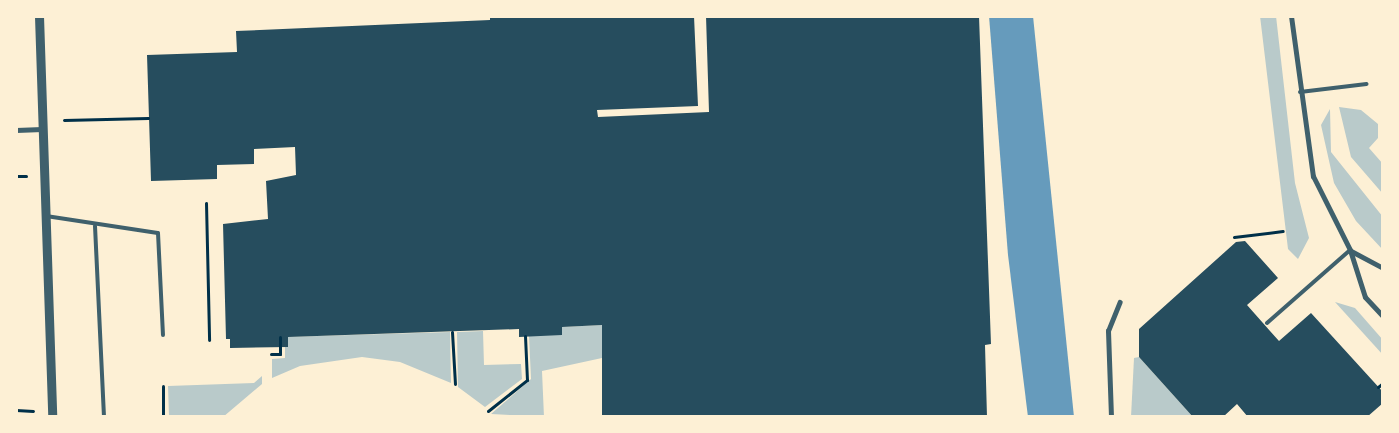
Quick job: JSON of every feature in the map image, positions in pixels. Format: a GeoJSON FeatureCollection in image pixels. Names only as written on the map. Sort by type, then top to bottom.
{"type":"FeatureCollection","features":[{"type":"Feature","properties":{"kind":"street"},"geometry":{"type":"LineString","coordinates":[[40,16],[52,417]]}},
{"type":"Feature","properties":{"kind":"street"},"geometry":{"type":"LineString","coordinates":[[1291,16],[1313,176],[1350,250],[1366,297],[1383,316]]}},
{"type":"Feature","properties":{"kind":"street"},"geometry":{"type":"LineString","coordinates":[[16,130],[42,129]]}},
{"type":"Feature","properties":{"kind":"street"},"geometry":{"type":"LineString","coordinates":[[1350,250],[1383,268]]}},
{"type":"Feature","properties":{"kind":"street"},"geometry":{"type":"LineString","coordinates":[[1111,417],[1108,331],[1120,302]]}},
{"type":"Feature","properties":{"kind":"lane"},"geometry":{"type":"LineString","coordinates":[[1300,92],[1367,84]]}},
{"type":"Feature","properties":{"kind":"lane"},"geometry":{"type":"LineString","coordinates":[[46,216],[77,218],[95,226],[158,233],[163,336]]}},
{"type":"Feature","properties":{"kind":"lane"},"geometry":{"type":"LineString","coordinates":[[95,226],[104,417]]}},
{"type":"Feature","properties":{"kind":"lane"},"geometry":{"type":"LineString","coordinates":[[1267,322],[1350,250]]}},
{"type":"Feature","properties":{"kind":"path"},"geometry":{"type":"LineString","coordinates":[[64,120],[148,118]]}},
{"type":"Feature","properties":{"kind":"path"},"geometry":{"type":"LineString","coordinates":[[206,203],[209,340]]}},
{"type":"Feature","properties":{"kind":"path"},"geometry":{"type":"LineString","coordinates":[[1234,237],[1283,232]]}},
{"type":"Feature","properties":{"kind":"path"},"geometry":{"type":"LineString","coordinates":[[452,332],[455,384]]}},
{"type":"Feature","properties":{"kind":"path"},"geometry":{"type":"LineString","coordinates":[[488,411],[527,380],[525,336]]}},
{"type":"Feature","properties":{"kind":"path"},"geometry":{"type":"LineString","coordinates":[[271,354],[280,354],[280,337]]}},
{"type":"Feature","properties":{"kind":"path"},"geometry":{"type":"LineString","coordinates":[[1378,387],[1383,382]]}},
{"type":"Feature","properties":{"kind":"path"},"geometry":{"type":"LineString","coordinates":[[163,386],[164,417]]}},
{"type":"Feature","properties":{"kind":"path"},"geometry":{"type":"LineString","coordinates":[[16,410],[41,411]]}},
{"type":"Feature","properties":{"kind":"shaded area"},"geometry":{"type":"Polygon","coordinates":[[[1260,16],[1276,16],[1295,183],[1309,238],[1298,259],[1288,249],[1260,16]]]}},
{"type":"Feature","properties":{"kind":"shaded area"},"geometry":{"type":"Polygon","coordinates":[[[1339,107],[1361,110],[1378,124],[1378,138],[1369,148],[1383,164],[1383,194],[1351,157],[1339,107]]]}},
{"type":"Feature","properties":{"kind":"shaded area"},"geometry":{"type":"Polygon","coordinates":[[[1330,109],[1331,152],[1383,217],[1383,250],[1356,221],[1334,183],[1321,125],[1330,109]]]}},
{"type":"Feature","properties":{"kind":"shaded area"},"geometry":{"type":"Polygon","coordinates":[[[1335,302],[1355,308],[1383,340],[1383,355],[1335,302]]]}},
{"type":"Feature","properties":{"kind":"shaded area"},"geometry":{"type":"Polygon","coordinates":[[[602,325],[602,358],[542,371],[544,417],[491,414],[531,379],[529,336],[562,327],[602,325]]]}},
{"type":"Feature","properties":{"kind":"shaded area"},"geometry":{"type":"Polygon","coordinates":[[[483,331],[484,365],[521,364],[522,379],[485,407],[458,387],[457,332],[483,331]]]}},
{"type":"Feature","properties":{"kind":"shaded area"},"geometry":{"type":"Polygon","coordinates":[[[450,332],[451,383],[400,362],[362,357],[300,366],[272,378],[272,359],[285,358],[285,337],[450,332]]]}},
{"type":"Feature","properties":{"kind":"shaded area"},"geometry":{"type":"Polygon","coordinates":[[[1139,357],[1193,417],[1131,417],[1134,358],[1139,357]]]}},
{"type":"Feature","properties":{"kind":"shaded area"},"geometry":{"type":"Polygon","coordinates":[[[262,376],[262,384],[223,417],[169,417],[168,386],[254,383],[262,376]]]}},
{"type":"Feature","properties":{"kind":"water"},"geometry":{"type":"Polygon","coordinates":[[[989,16],[1033,16],[1074,417],[1028,417],[1008,255],[989,16]]]}},
{"type":"Feature","properties":{"kind":"building"},"geometry":{"type":"Polygon","coordinates":[[[490,16],[694,16],[698,106],[597,110],[598,117],[709,112],[706,16],[979,16],[991,344],[985,345],[987,417],[602,417],[602,325],[562,327],[562,335],[519,337],[519,329],[288,337],[288,347],[230,348],[230,339],[226,339],[223,224],[268,219],[266,181],[296,175],[295,147],[254,149],[254,164],[217,165],[217,179],[151,181],[147,55],[237,52],[236,31],[490,20],[490,16]]]}},
{"type":"Feature","properties":{"kind":"building"},"geometry":{"type":"Polygon","coordinates":[[[1245,241],[1278,278],[1247,305],[1279,341],[1311,313],[1383,392],[1383,403],[1367,417],[1248,417],[1237,404],[1223,417],[1193,417],[1139,357],[1139,329],[1236,242],[1245,241]]]}}]}
